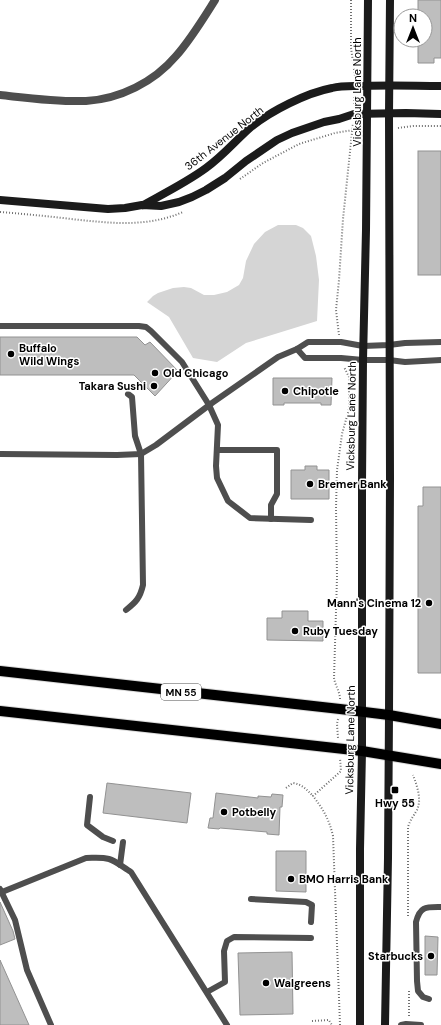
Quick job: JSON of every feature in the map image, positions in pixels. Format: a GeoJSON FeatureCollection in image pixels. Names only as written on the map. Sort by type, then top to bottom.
{"type":"FeatureCollection","features":[{"type":"Feature","properties":{"kind":"main road","name":"Vicksburg Lane North"},"geometry":{"type":"LineString","coordinates":[[360,1025],[362,483],[368,114],[368,0]]}},
{"type":"Feature","properties":{"kind":"main road"},"geometry":{"type":"LineString","coordinates":[[385,1025],[389,755],[390,0]]}},
{"type":"Feature","properties":{"kind":"main road","name":"36th Avenue North"},"geometry":{"type":"LineString","coordinates":[[142,205],[196,175],[218,158],[252,126],[264,118],[288,104],[311,94],[342,86],[441,86]]}},
{"type":"Feature","properties":{"kind":"main road","name":"36th Avenue North"},"geometry":{"type":"LineString","coordinates":[[0,200],[108,209],[142,205],[162,206],[179,202],[206,190],[225,178],[262,150],[292,133],[324,122],[354,114],[441,114]]}},
{"type":"Feature","properties":{"kind":"main road","name":"MN 55"},"geometry":{"type":"LineString","coordinates":[[0,671],[340,710],[441,724]]}},
{"type":"Feature","properties":{"kind":"main road"},"geometry":{"type":"LineString","coordinates":[[0,711],[362,751],[441,764]]}},
{"type":"Feature","properties":{"kind":"street"},"geometry":{"type":"LineString","coordinates":[[0,95],[60,101],[87,101],[111,97],[136,88],[157,74],[176,57],[215,0]]}},
{"type":"Feature","properties":{"kind":"lane"},"geometry":{"type":"LineString","coordinates":[[0,326],[146,327],[182,362],[209,405],[218,425],[216,466],[217,478],[228,501],[250,518],[311,520]]}},
{"type":"Feature","properties":{"kind":"lane"},"geometry":{"type":"LineString","coordinates":[[0,454],[141,454],[156,445],[209,405],[278,357],[297,349],[308,342],[341,342],[364,346],[389,346],[405,343],[441,342]]}},
{"type":"Feature","properties":{"kind":"lane"},"geometry":{"type":"LineString","coordinates":[[297,349],[305,358],[341,358],[406,362],[441,360]]}},
{"type":"Feature","properties":{"kind":"lane"},"geometry":{"type":"LineString","coordinates":[[126,610],[136,602],[141,594],[143,585],[141,454],[135,436],[132,397],[128,394]]}},
{"type":"Feature","properties":{"kind":"lane"},"geometry":{"type":"LineString","coordinates":[[217,450],[277,450],[277,494],[271,505],[271,519]]}},
{"type":"Feature","properties":{"kind":"lane"},"geometry":{"type":"LineString","coordinates":[[90,797],[87,825],[103,837],[113,840]]}},
{"type":"Feature","properties":{"kind":"lane"},"geometry":{"type":"LineString","coordinates":[[120,865],[123,842]]}},
{"type":"Feature","properties":{"kind":"lane"},"geometry":{"type":"LineString","coordinates":[[51,1025],[27,970],[15,920],[1,890],[86,858],[110,860],[131,872],[228,1025]]}},
{"type":"Feature","properties":{"kind":"lane"},"geometry":{"type":"LineString","coordinates":[[252,899],[306,902],[312,905],[311,922]]}},
{"type":"Feature","properties":{"kind":"lane"},"geometry":{"type":"LineString","coordinates":[[429,999],[423,997],[418,991],[416,922],[421,910],[428,907],[441,907]]}},
{"type":"Feature","properties":{"kind":"lane"},"geometry":{"type":"LineString","coordinates":[[207,992],[226,982],[224,951],[227,941],[234,937],[311,938]]}},
{"type":"Feature","properties":{"kind":"lane"},"geometry":{"type":"LineString","coordinates":[[401,1025],[421,1025]]}},
{"type":"Feature","properties":{"kind":"path"},"geometry":{"type":"LineString","coordinates":[[341,342],[338,331],[336,310],[343,219],[354,114],[355,72],[352,48],[352,0]]}},
{"type":"Feature","properties":{"kind":"path"},"geometry":{"type":"LineString","coordinates":[[406,127],[441,126]]}},
{"type":"Feature","properties":{"kind":"path"},"geometry":{"type":"LineString","coordinates":[[313,796],[341,771],[337,724],[340,710],[340,694],[334,678],[337,577],[336,508],[337,470],[342,434],[349,409],[349,377],[341,358]]}},
{"type":"Feature","properties":{"kind":"path"},"geometry":{"type":"LineString","coordinates":[[408,923],[408,827],[410,820],[417,810],[419,798],[413,775]]}},
{"type":"Feature","properties":{"kind":"path"},"geometry":{"type":"LineString","coordinates":[[286,788],[293,783],[298,784],[305,788],[313,796],[327,816],[333,836],[340,1025]]}},
{"type":"Feature","properties":{"kind":"path"},"geometry":{"type":"LineString","coordinates":[[409,985],[409,1024]]}},
{"type":"Feature","properties":{"kind":"path"},"geometry":{"type":"LineString","coordinates":[[312,1021],[329,1020],[332,1025]]}},
{"type":"Feature","properties":{"kind":"shaded area"},"geometry":{"type":"Polygon","coordinates":[[[278,225],[296,225],[303,228],[311,236],[316,256],[319,280],[317,321],[246,343],[217,362],[193,358],[169,317],[147,302],[158,293],[173,288],[191,288],[204,295],[214,295],[227,292],[239,285],[243,278],[246,261],[254,244],[265,232],[278,225]]]}},
{"type":"Feature","properties":{"kind":"building"},"geometry":{"type":"Polygon","coordinates":[[[418,0],[441,0],[441,58],[434,58],[434,63],[418,63],[418,48],[433,48],[433,8],[418,8],[418,0]]]}},
{"type":"Feature","properties":{"kind":"building"},"geometry":{"type":"Polygon","coordinates":[[[418,151],[441,151],[441,275],[418,275],[418,151]]]}},
{"type":"Feature","properties":{"kind":"building"},"geometry":{"type":"Polygon","coordinates":[[[0,337],[137,337],[145,345],[150,342],[178,371],[155,396],[134,375],[0,375],[0,337]]]}},
{"type":"Feature","properties":{"kind":"building"},"geometry":{"type":"Polygon","coordinates":[[[273,378],[332,378],[331,405],[321,405],[321,403],[284,403],[284,405],[273,405],[273,378]]]}},
{"type":"Feature","properties":{"kind":"building","name":"Bremer Bank"},"geometry":{"type":"Polygon","coordinates":[[[305,466],[317,466],[317,470],[329,470],[329,499],[291,499],[291,470],[305,470],[305,466]]]}},
{"type":"Feature","properties":{"kind":"building","name":"Mann's Cinema 12"},"geometry":{"type":"Polygon","coordinates":[[[423,487],[441,487],[441,673],[418,673],[418,506],[423,506],[423,487]]]}},
{"type":"Feature","properties":{"kind":"building","name":"Ruby Tuesday"},"geometry":{"type":"Polygon","coordinates":[[[282,611],[308,611],[308,621],[323,621],[323,641],[267,640],[267,618],[282,618],[282,611]]]}},
{"type":"Feature","properties":{"kind":"building"},"geometry":{"type":"Polygon","coordinates":[[[107,783],[191,793],[187,823],[103,813],[107,783]]]}},
{"type":"Feature","properties":{"kind":"building"},"geometry":{"type":"Polygon","coordinates":[[[216,793],[258,798],[258,796],[271,797],[272,794],[283,795],[282,807],[280,807],[279,835],[267,834],[267,832],[208,828],[210,818],[213,818],[216,793]]]}},
{"type":"Feature","properties":{"kind":"building","name":"BMO Harris Bank"},"geometry":{"type":"Polygon","coordinates":[[[276,851],[306,851],[306,892],[276,891],[276,851]]]}},
{"type":"Feature","properties":{"kind":"building"},"geometry":{"type":"Polygon","coordinates":[[[0,902],[15,939],[0,945],[0,902]]]}},
{"type":"Feature","properties":{"kind":"building","name":"Starbucks"},"geometry":{"type":"Polygon","coordinates":[[[425,936],[438,937],[437,975],[425,975],[425,936]]]}},
{"type":"Feature","properties":{"kind":"building","name":"Walgreens"},"geometry":{"type":"Polygon","coordinates":[[[292,952],[293,1014],[240,1015],[238,953],[292,952]]]}},
{"type":"Feature","properties":{"kind":"building"},"geometry":{"type":"Polygon","coordinates":[[[0,960],[29,1025],[0,1025],[0,960]]]}},
{"type":"Feature","properties":{"kind":"place","name":"Buffalo Wild Wings"},"geometry":{"type":"Point","coordinates":[11,354]}},
{"type":"Feature","properties":{"kind":"place","name":"Old Chicago"},"geometry":{"type":"Point","coordinates":[155,373]}},
{"type":"Feature","properties":{"kind":"place","name":"Takara Sushi"},"geometry":{"type":"Point","coordinates":[154,386]}},
{"type":"Feature","properties":{"kind":"place","name":"Chipotle"},"geometry":{"type":"Point","coordinates":[285,391]}},
{"type":"Feature","properties":{"kind":"place","name":"Bremer Bank"},"geometry":{"type":"Point","coordinates":[310,484]}},
{"type":"Feature","properties":{"kind":"place","name":"Mann's Cinema 12"},"geometry":{"type":"Point","coordinates":[429,603]}},
{"type":"Feature","properties":{"kind":"place","name":"Ruby Tuesday"},"geometry":{"type":"Point","coordinates":[295,631]}},
{"type":"Feature","properties":{"kind":"place","name":"Hwy 55"},"geometry":{"type":"Point","coordinates":[395,790]}},
{"type":"Feature","properties":{"kind":"place","name":"Potbelly"},"geometry":{"type":"Point","coordinates":[224,812]}},
{"type":"Feature","properties":{"kind":"place","name":"BMO Harris Bank"},"geometry":{"type":"Point","coordinates":[291,879]}},
{"type":"Feature","properties":{"kind":"place","name":"Starbucks"},"geometry":{"type":"Point","coordinates":[431,956]}},
{"type":"Feature","properties":{"kind":"place","name":"Walgreens"},"geometry":{"type":"Point","coordinates":[266,983]}}]}
